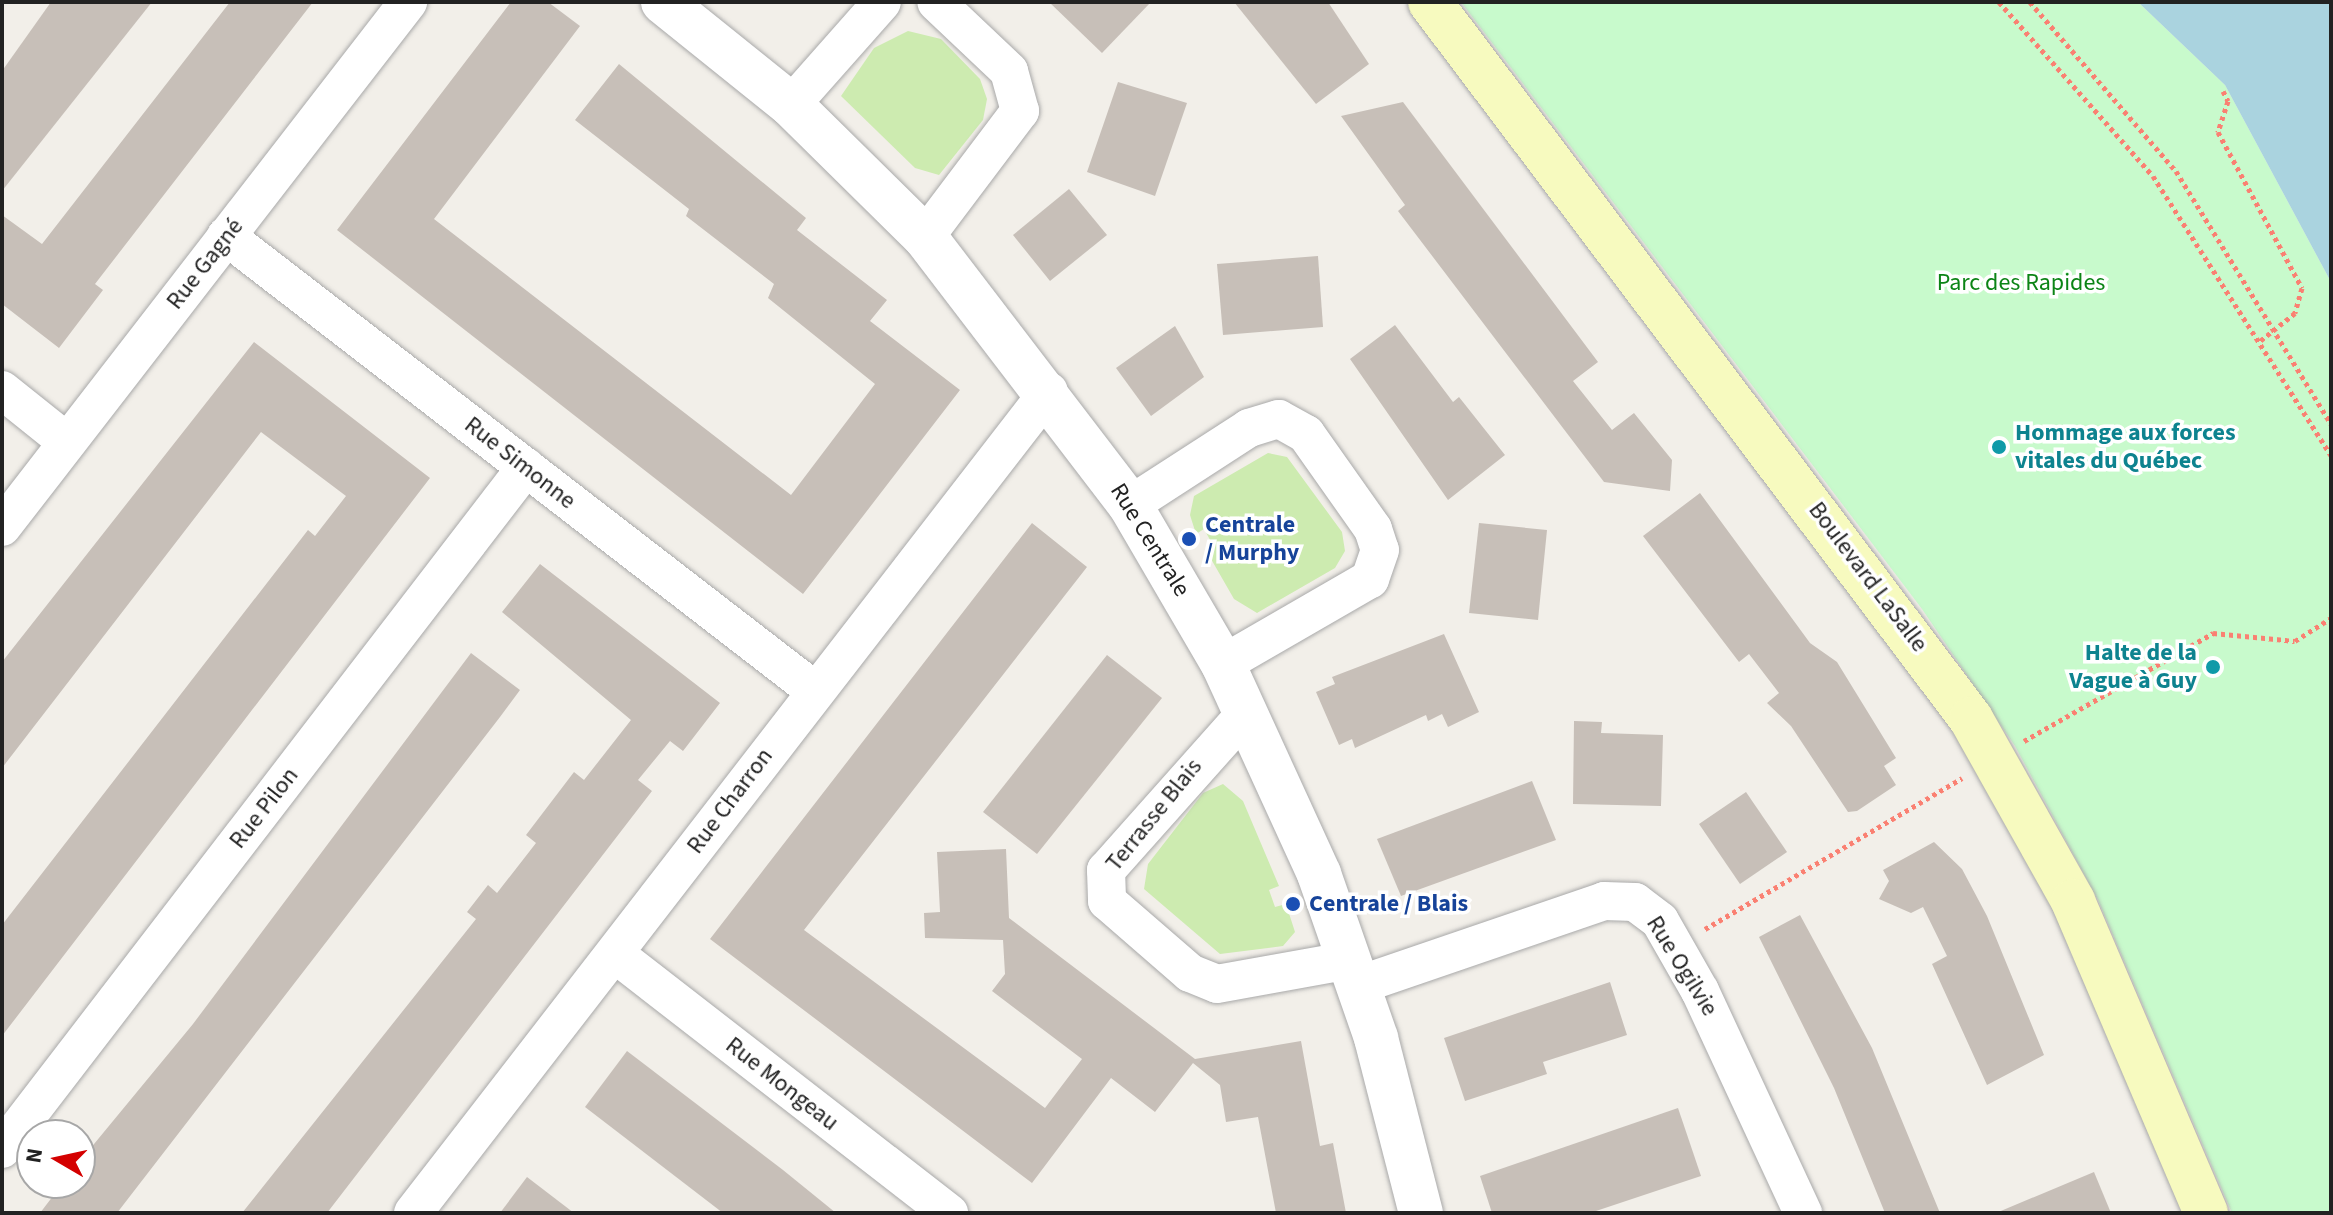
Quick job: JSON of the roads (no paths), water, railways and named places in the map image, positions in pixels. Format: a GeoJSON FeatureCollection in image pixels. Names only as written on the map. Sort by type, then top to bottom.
{"type":"FeatureCollection","features":[{"type":"Feature","properties":{"kind":"main road","name":"Boulevard LaSalle"},"geometry":{"type":"LineString","coordinates":[[1430,2],[1880,591],[1996,758],[2091,940],[2206,1213]]}},
{"type":"Feature","properties":{"kind":"street","name":"Rue Gagné"},"geometry":{"type":"LineString","coordinates":[[2,527],[408,2]]}},
{"type":"Feature","properties":{"kind":"street","name":"Rue Centrale"},"geometry":{"type":"LineString","coordinates":[[663,2],[791,105],[925,237],[1049,391],[1130,505],[1223,664],[1247,712],[1355,973],[1421,1213]]}},
{"type":"Feature","properties":{"kind":"street"},"geometry":{"type":"LineString","coordinates":[[791,105],[882,2]]}},
{"type":"Feature","properties":{"kind":"street"},"geometry":{"type":"LineString","coordinates":[[925,237],[1020,111],[1009,71],[936,2]]}},
{"type":"Feature","properties":{"kind":"street","name":"Rue Simonne"},"geometry":{"type":"LineString","coordinates":[[226,236],[814,690]]}},
{"type":"Feature","properties":{"kind":"street"},"geometry":{"type":"LineString","coordinates":[[2,390],[67,442]]}},
{"type":"Feature","properties":{"kind":"street","name":"Rue Charron"},"geometry":{"type":"LineString","coordinates":[[413,1213],[615,954],[814,690],[1049,391]]}},
{"type":"Feature","properties":{"kind":"street"},"geometry":{"type":"LineString","coordinates":[[1130,505],[1249,428],[1279,419],[1306,434],[1373,529],[1380,550],[1370,579],[1223,664]]}},
{"type":"Feature","properties":{"kind":"street","name":"Rue Pilon"},"geometry":{"type":"LineString","coordinates":[[2,1149],[526,467]]}},
{"type":"Feature","properties":{"kind":"street","name":"Terrasse Blais"},"geometry":{"type":"LineString","coordinates":[[1247,712],[1106,870],[1107,901],[1190,973],[1217,984],[1355,973]]}},
{"type":"Feature","properties":{"kind":"street","name":"Rue Ogilvie"},"geometry":{"type":"LineString","coordinates":[[1355,973],[1604,901],[1635,902],[1660,921],[1700,991],[1803,1213]]}},
{"type":"Feature","properties":{"kind":"street","name":"Rue Mongeau"},"geometry":{"type":"LineString","coordinates":[[615,954],[949,1213]]}},
{"type":"Feature","properties":{"kind":"water"},"geometry":{"type":"Polygon","coordinates":[[[2138,2],[2331,2],[2331,282],[2225,85],[2138,2]]]}},
{"type":"Feature","properties":{"kind":"place","name":"Hommage aux forces vitales du Québec"},"geometry":{"type":"Point","coordinates":[1999,447]}},
{"type":"Feature","properties":{"kind":"place","name":"Centrale / Murphy"},"geometry":{"type":"Point","coordinates":[1189,539]}},
{"type":"Feature","properties":{"kind":"place","name":"Halte de la Vague à Guy"},"geometry":{"type":"Point","coordinates":[2213,667]}},
{"type":"Feature","properties":{"kind":"place","name":"Centrale / Blais"},"geometry":{"type":"Point","coordinates":[1293,904]}},
{"type":"Feature","properties":{"kind":"park label","name":"Parc des Rapides"},"geometry":{"type":"Point","coordinates":[2021,283]}}]}
